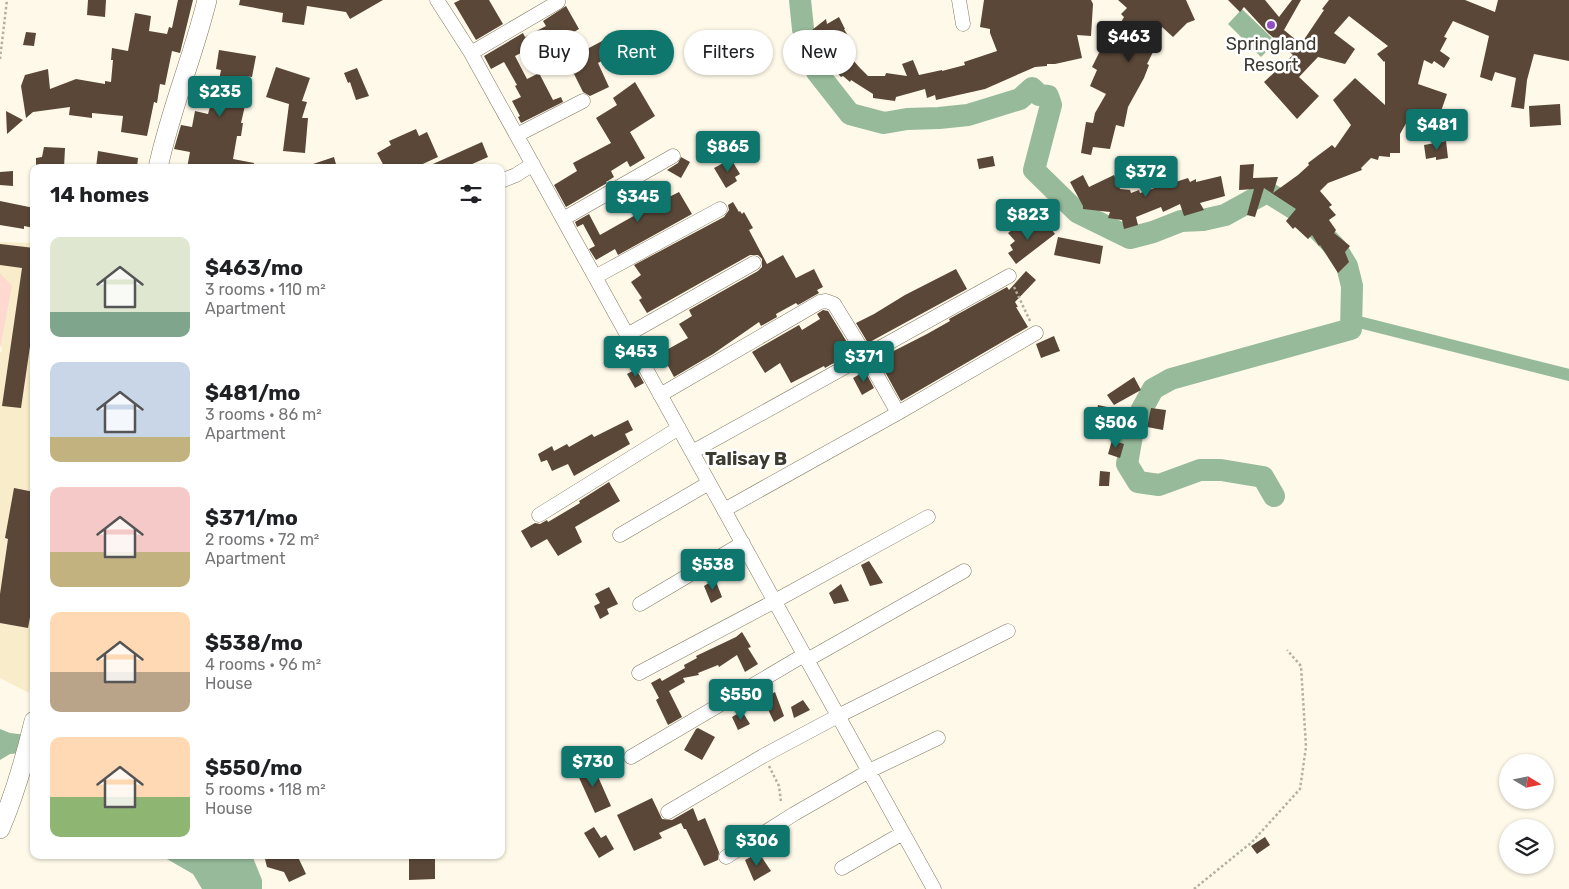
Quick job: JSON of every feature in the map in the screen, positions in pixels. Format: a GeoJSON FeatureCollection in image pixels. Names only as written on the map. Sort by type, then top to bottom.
{"type":"FeatureCollection","features":[{"type":"Feature","properties":{"kind":"street"},"geometry":{"type":"LineString","coordinates":[[159,164],[198,37],[207,0]]}},
{"type":"Feature","properties":{"kind":"street"},"geometry":{"type":"LineString","coordinates":[[437,0],[472,53],[934,889]]}},
{"type":"Feature","properties":{"kind":"street"},"geometry":{"type":"LineString","coordinates":[[960,0],[963,24]]}},
{"type":"Feature","properties":{"kind":"street"},"geometry":{"type":"LineString","coordinates":[[472,53],[558,2]]}},
{"type":"Feature","properties":{"kind":"street"},"geometry":{"type":"LineString","coordinates":[[517,136],[583,101]]}},
{"type":"Feature","properties":{"kind":"street"},"geometry":{"type":"LineString","coordinates":[[563,219],[673,156]]}},
{"type":"Feature","properties":{"kind":"street"},"geometry":{"type":"LineString","coordinates":[[505,179],[533,164]]}},
{"type":"Feature","properties":{"kind":"street"},"geometry":{"type":"LineString","coordinates":[[595,277],[720,209]]}},
{"type":"Feature","properties":{"kind":"street"},"geometry":{"type":"LineString","coordinates":[[627,335],[754,263]]}},
{"type":"Feature","properties":{"kind":"street"},"geometry":{"type":"LineString","coordinates":[[692,452],[1009,276]]}},
{"type":"Feature","properties":{"kind":"street"},"geometry":{"type":"LineString","coordinates":[[660,395],[820,302],[826,301],[834,304],[898,413]]}},
{"type":"Feature","properties":{"kind":"street"},"geometry":{"type":"LineString","coordinates":[[724,510],[1036,333]]}},
{"type":"Feature","properties":{"kind":"street"},"geometry":{"type":"LineString","coordinates":[[539,515],[679,428]]}},
{"type":"Feature","properties":{"kind":"street"},"geometry":{"type":"LineString","coordinates":[[620,535],[709,483]]}},
{"type":"Feature","properties":{"kind":"street"},"geometry":{"type":"LineString","coordinates":[[639,673],[928,517]]}},
{"type":"Feature","properties":{"kind":"street"},"geometry":{"type":"LineString","coordinates":[[640,604],[742,543]]}},
{"type":"Feature","properties":{"kind":"street"},"geometry":{"type":"LineString","coordinates":[[631,756],[964,572]]}},
{"type":"Feature","properties":{"kind":"street"},"geometry":{"type":"LineString","coordinates":[[668,812],[763,756],[838,716],[1008,631]]}},
{"type":"Feature","properties":{"kind":"street"},"geometry":{"type":"LineString","coordinates":[[0,829],[13,798],[30,738]]}},
{"type":"Feature","properties":{"kind":"street"},"geometry":{"type":"LineString","coordinates":[[726,857],[794,814],[868,771],[938,738]]}},
{"type":"Feature","properties":{"kind":"street"},"geometry":{"type":"LineString","coordinates":[[842,868],[903,833]]}},
{"type":"Feature","properties":{"kind":"path"},"geometry":{"type":"LineString","coordinates":[[0,59],[7,0]]}},
{"type":"Feature","properties":{"kind":"path"},"geometry":{"type":"LineString","coordinates":[[1009,276],[1036,333]]}},
{"type":"Feature","properties":{"kind":"path"},"geometry":{"type":"LineString","coordinates":[[1194,889],[1252,842],[1300,789],[1306,747],[1300,666],[1287,650]]}},
{"type":"Feature","properties":{"kind":"path"},"geometry":{"type":"LineString","coordinates":[[763,756],[779,786],[781,802]]}},
{"type":"Feature","properties":{"kind":"shaded area"},"geometry":{"type":"Polygon","coordinates":[[[1242,9],[1276,42],[1261,57],[1228,24],[1242,9]]]}},
{"type":"Feature","properties":{"kind":"shaded area"},"geometry":{"type":"Polygon","coordinates":[[[0,242],[30,243],[29,693],[0,678],[0,353],[2,351],[0,339],[0,242]]]}},
{"type":"Feature","properties":{"kind":"shaded area"},"geometry":{"type":"Polygon","coordinates":[[[0,273],[12,286],[0,349],[0,273]]]}},
{"type":"Feature","properties":{"kind":"shaded area"},"geometry":{"type":"Polygon","coordinates":[[[0,729],[10,733],[27,735],[21,753],[10,754],[0,760],[0,729]]]}},
{"type":"Feature","properties":{"kind":"shaded area"},"geometry":{"type":"Polygon","coordinates":[[[167,859],[254,859],[262,880],[262,889],[202,889],[193,874],[167,859]]]}},
{"type":"Feature","properties":{"kind":"building"},"geometry":{"type":"Polygon","coordinates":[[[88,0],[106,0],[105,17],[87,15],[88,0]]]}},
{"type":"Feature","properties":{"kind":"building"},"geometry":{"type":"Polygon","coordinates":[[[178,0],[193,0],[180,53],[172,51],[165,85],[160,84],[157,103],[154,102],[147,136],[121,132],[123,116],[92,113],[92,118],[69,115],[70,107],[33,112],[26,118],[21,86],[25,75],[48,69],[50,89],[76,79],[105,84],[105,81],[111,82],[112,48],[128,51],[135,13],[151,16],[149,31],[167,34],[169,27],[172,28],[178,0]]]}},
{"type":"Feature","properties":{"kind":"building"},"geometry":{"type":"Polygon","coordinates":[[[240,0],[383,0],[350,19],[346,12],[307,6],[304,25],[282,22],[283,13],[239,5],[240,0]]]}},
{"type":"Feature","properties":{"kind":"building"},"geometry":{"type":"Polygon","coordinates":[[[460,0],[489,0],[503,24],[476,40],[454,3],[460,0]]]}},
{"type":"Feature","properties":{"kind":"building"},"geometry":{"type":"Polygon","coordinates":[[[984,0],[1091,0],[1093,4],[1091,36],[1077,35],[1082,58],[1035,67],[985,89],[936,100],[935,95],[927,98],[925,89],[896,97],[895,101],[873,98],[873,94],[839,75],[856,75],[856,63],[868,76],[885,76],[886,73],[907,76],[902,64],[913,60],[919,75],[965,65],[964,62],[997,51],[990,29],[980,27],[984,0]]]}},
{"type":"Feature","properties":{"kind":"building"},"geometry":{"type":"Polygon","coordinates":[[[1118,0],[1186,0],[1195,20],[1187,23],[1173,37],[1162,27],[1151,51],[1153,52],[1147,64],[1149,65],[1144,78],[1128,107],[1124,127],[1116,125],[1110,149],[1093,147],[1091,155],[1081,153],[1086,122],[1093,123],[1095,113],[1106,94],[1090,86],[1097,70],[1092,67],[1104,43],[1108,45],[1124,17],[1121,14],[1127,8],[1118,0]]]}},
{"type":"Feature","properties":{"kind":"building"},"geometry":{"type":"Polygon","coordinates":[[[1228,0],[1265,0],[1279,17],[1292,0],[1301,0],[1284,30],[1301,44],[1329,0],[1465,0],[1495,12],[1498,0],[1569,0],[1569,61],[1534,54],[1527,80],[1524,109],[1511,107],[1516,78],[1495,72],[1492,81],[1480,77],[1489,36],[1453,21],[1444,37],[1447,38],[1440,51],[1450,58],[1444,68],[1434,61],[1432,64],[1424,60],[1418,84],[1447,94],[1439,117],[1413,111],[1400,134],[1400,153],[1390,153],[1390,157],[1379,156],[1378,160],[1371,158],[1361,168],[1362,170],[1328,183],[1320,191],[1332,205],[1329,207],[1336,215],[1329,220],[1336,230],[1334,233],[1350,246],[1345,252],[1349,262],[1338,273],[1312,235],[1308,239],[1295,227],[1293,229],[1286,221],[1296,209],[1264,188],[1255,217],[1247,215],[1254,189],[1239,190],[1240,165],[1254,164],[1253,178],[1278,177],[1273,193],[1298,175],[1309,165],[1308,163],[1332,145],[1335,148],[1351,125],[1333,100],[1355,78],[1385,105],[1385,61],[1377,54],[1388,46],[1349,16],[1334,33],[1355,49],[1345,64],[1318,57],[1299,77],[1319,96],[1297,119],[1264,82],[1293,55],[1268,33],[1244,7],[1240,12],[1228,0]]]}},
{"type":"Feature","properties":{"kind":"building"},"geometry":{"type":"Polygon","coordinates":[[[566,6],[579,29],[538,30],[546,26],[543,21],[566,6]]]}},
{"type":"Feature","properties":{"kind":"building"},"geometry":{"type":"Polygon","coordinates":[[[839,17],[844,29],[812,30],[826,19],[827,24],[839,17]]]}},
{"type":"Feature","properties":{"kind":"building"},"geometry":{"type":"Polygon","coordinates":[[[26,32],[36,33],[34,46],[23,45],[26,32]]]}},
{"type":"Feature","properties":{"kind":"building"},"geometry":{"type":"Polygon","coordinates":[[[520,35],[520,53],[515,56],[520,66],[520,75],[525,75],[527,79],[540,75],[553,100],[561,97],[563,102],[521,123],[518,117],[520,116],[512,101],[521,97],[515,86],[517,85],[504,62],[491,69],[484,56],[520,35]]]}},
{"type":"Feature","properties":{"kind":"building"},"geometry":{"type":"Polygon","coordinates":[[[599,43],[599,75],[604,75],[609,87],[590,96],[583,92],[574,75],[589,75],[589,48],[599,43]]]}},
{"type":"Feature","properties":{"kind":"building"},"geometry":{"type":"Polygon","coordinates":[[[219,50],[256,56],[252,77],[245,76],[241,96],[247,97],[241,123],[243,123],[241,136],[237,136],[233,159],[254,164],[188,164],[190,152],[174,149],[181,125],[192,127],[195,111],[208,114],[215,89],[217,90],[221,70],[216,69],[219,50]]]}},
{"type":"Feature","properties":{"kind":"building"},"geometry":{"type":"Polygon","coordinates":[[[276,67],[310,78],[302,101],[307,102],[302,118],[308,118],[305,153],[283,151],[289,104],[266,97],[276,67]]]}},
{"type":"Feature","properties":{"kind":"building"},"geometry":{"type":"Polygon","coordinates":[[[357,68],[369,96],[356,100],[350,82],[348,83],[344,73],[357,68]]]}},
{"type":"Feature","properties":{"kind":"building"},"geometry":{"type":"Polygon","coordinates":[[[635,82],[655,116],[630,132],[645,158],[630,167],[627,161],[611,171],[614,177],[607,183],[566,207],[554,185],[577,171],[573,163],[611,143],[596,118],[617,105],[613,98],[635,82]]]}},
{"type":"Feature","properties":{"kind":"building"},"geometry":{"type":"Polygon","coordinates":[[[1560,104],[1561,125],[1530,127],[1529,106],[1560,104]]]}},
{"type":"Feature","properties":{"kind":"building"},"geometry":{"type":"Polygon","coordinates":[[[6,111],[23,120],[7,134],[6,111]]]}},
{"type":"Feature","properties":{"kind":"building"},"geometry":{"type":"Polygon","coordinates":[[[416,129],[419,136],[427,132],[438,157],[423,164],[383,164],[377,153],[391,145],[389,141],[416,129]]]}},
{"type":"Feature","properties":{"kind":"building"},"geometry":{"type":"Polygon","coordinates":[[[1446,141],[1448,158],[1436,160],[1436,157],[1426,159],[1424,145],[1446,141]]]}},
{"type":"Feature","properties":{"kind":"building"},"geometry":{"type":"Polygon","coordinates":[[[482,142],[488,157],[472,164],[433,164],[482,142]]]}},
{"type":"Feature","properties":{"kind":"building"},"geometry":{"type":"Polygon","coordinates":[[[44,147],[65,148],[64,164],[36,164],[36,158],[42,157],[44,147]]]}},
{"type":"Feature","properties":{"kind":"building"},"geometry":{"type":"Polygon","coordinates":[[[98,151],[138,158],[137,164],[96,164],[98,151]]]}},
{"type":"Feature","properties":{"kind":"building"},"geometry":{"type":"Polygon","coordinates":[[[993,156],[995,166],[979,169],[977,159],[993,156]]]}},
{"type":"Feature","properties":{"kind":"building"},"geometry":{"type":"Polygon","coordinates":[[[334,157],[336,164],[313,164],[334,157]]]}},
{"type":"Feature","properties":{"kind":"building"},"geometry":{"type":"Polygon","coordinates":[[[681,157],[690,162],[681,178],[667,170],[678,163],[681,157]]]}},
{"type":"Feature","properties":{"kind":"building"},"geometry":{"type":"Polygon","coordinates":[[[731,159],[740,174],[735,177],[737,181],[726,188],[714,168],[731,159]]]}},
{"type":"Feature","properties":{"kind":"building"},"geometry":{"type":"Polygon","coordinates":[[[13,171],[13,186],[0,185],[0,172],[13,171]]]}},
{"type":"Feature","properties":{"kind":"building"},"geometry":{"type":"Polygon","coordinates":[[[1083,175],[1089,187],[1114,175],[1120,189],[1130,190],[1131,193],[1139,190],[1140,193],[1188,178],[1190,182],[1196,179],[1196,182],[1221,176],[1225,196],[1200,203],[1204,210],[1184,216],[1180,204],[1163,212],[1161,207],[1136,217],[1138,225],[1124,229],[1122,220],[1108,218],[1110,212],[1083,209],[1070,182],[1083,175]]]}},
{"type":"Feature","properties":{"kind":"building"},"geometry":{"type":"Polygon","coordinates":[[[655,181],[669,197],[679,192],[692,214],[618,255],[615,249],[596,260],[589,249],[595,246],[583,224],[577,227],[575,222],[589,214],[600,235],[653,205],[642,193],[655,181]]]}},
{"type":"Feature","properties":{"kind":"building"},"geometry":{"type":"Polygon","coordinates":[[[0,201],[30,207],[30,227],[24,226],[24,229],[0,225],[0,201]]]}},
{"type":"Feature","properties":{"kind":"building"},"geometry":{"type":"Polygon","coordinates":[[[733,202],[739,212],[742,214],[744,212],[753,228],[749,230],[767,264],[783,255],[796,278],[814,269],[823,287],[817,290],[819,293],[798,305],[796,303],[776,314],[777,317],[761,326],[759,322],[713,354],[674,377],[661,353],[688,338],[679,324],[692,316],[689,310],[758,271],[762,267],[762,259],[758,255],[750,255],[647,313],[639,300],[642,298],[631,282],[641,275],[634,265],[724,217],[729,210],[728,205],[733,202]]]}},
{"type":"Feature","properties":{"kind":"building"},"geometry":{"type":"Polygon","coordinates":[[[1046,222],[1055,234],[1016,264],[1008,253],[1013,250],[1010,245],[1015,241],[1008,233],[1022,223],[1030,233],[1046,222]]]}},
{"type":"Feature","properties":{"kind":"building"},"geometry":{"type":"Polygon","coordinates":[[[1058,237],[1103,246],[1100,264],[1054,255],[1058,237]]]}},
{"type":"Feature","properties":{"kind":"building"},"geometry":{"type":"Polygon","coordinates":[[[0,244],[30,248],[30,346],[21,408],[2,406],[22,268],[0,265],[0,244]]]}},
{"type":"Feature","properties":{"kind":"building"},"geometry":{"type":"Polygon","coordinates":[[[956,269],[967,289],[868,343],[856,323],[956,269]]]}},
{"type":"Feature","properties":{"kind":"building"},"geometry":{"type":"Polygon","coordinates":[[[1026,271],[1036,280],[1015,302],[1028,327],[901,401],[878,359],[927,334],[950,321],[949,319],[1007,287],[1009,290],[1026,271]]]}},
{"type":"Feature","properties":{"kind":"building"},"geometry":{"type":"Polygon","coordinates":[[[823,310],[828,311],[853,352],[825,368],[824,366],[791,383],[780,363],[765,373],[752,352],[799,325],[802,330],[820,319],[817,314],[823,310]]]}},
{"type":"Feature","properties":{"kind":"building"},"geometry":{"type":"Polygon","coordinates":[[[1054,336],[1060,351],[1041,358],[1036,344],[1054,336]]]}},
{"type":"Feature","properties":{"kind":"building"},"geometry":{"type":"Polygon","coordinates":[[[636,369],[644,383],[635,388],[627,374],[636,369]]]}},
{"type":"Feature","properties":{"kind":"building"},"geometry":{"type":"Polygon","coordinates":[[[865,371],[874,388],[862,395],[853,378],[865,371]]]}},
{"type":"Feature","properties":{"kind":"building"},"geometry":{"type":"Polygon","coordinates":[[[1134,377],[1141,390],[1114,405],[1107,395],[1134,377]]]}},
{"type":"Feature","properties":{"kind":"building"},"geometry":{"type":"Polygon","coordinates":[[[1098,405],[1116,409],[1113,423],[1118,424],[1116,435],[1093,430],[1098,405]]]}},
{"type":"Feature","properties":{"kind":"building"},"geometry":{"type":"Polygon","coordinates":[[[1151,408],[1166,410],[1163,430],[1147,427],[1151,408]]]}},
{"type":"Feature","properties":{"kind":"building"},"geometry":{"type":"Polygon","coordinates":[[[628,420],[633,430],[625,434],[630,444],[574,476],[568,464],[552,471],[547,460],[541,462],[538,454],[552,446],[554,451],[567,444],[569,447],[592,434],[594,437],[628,420]]]}},
{"type":"Feature","properties":{"kind":"building"},"geometry":{"type":"Polygon","coordinates":[[[1112,440],[1124,444],[1120,458],[1108,454],[1112,440]]]}},
{"type":"Feature","properties":{"kind":"building"},"geometry":{"type":"Polygon","coordinates":[[[1100,471],[1110,472],[1109,486],[1099,486],[1100,471]]]}},
{"type":"Feature","properties":{"kind":"building"},"geometry":{"type":"Polygon","coordinates":[[[609,482],[620,501],[575,527],[582,542],[558,556],[547,539],[531,548],[521,531],[535,523],[540,524],[547,520],[548,522],[580,503],[579,501],[609,482]]]}},
{"type":"Feature","properties":{"kind":"building"},"geometry":{"type":"Polygon","coordinates":[[[14,488],[30,491],[30,617],[28,628],[0,623],[0,594],[8,539],[5,538],[14,488]]]}},
{"type":"Feature","properties":{"kind":"building"},"geometry":{"type":"Polygon","coordinates":[[[869,561],[883,583],[870,586],[861,565],[869,561]]]}},
{"type":"Feature","properties":{"kind":"building"},"geometry":{"type":"Polygon","coordinates":[[[715,579],[722,597],[711,603],[704,586],[715,579]]]}},
{"type":"Feature","properties":{"kind":"building"},"geometry":{"type":"Polygon","coordinates":[[[841,584],[849,601],[834,604],[829,593],[841,584]]]}},
{"type":"Feature","properties":{"kind":"building"},"geometry":{"type":"Polygon","coordinates":[[[609,587],[618,604],[607,609],[609,614],[600,619],[594,606],[600,603],[595,594],[609,587]]]}},
{"type":"Feature","properties":{"kind":"building"},"geometry":{"type":"Polygon","coordinates":[[[742,632],[751,647],[748,648],[758,664],[745,672],[737,655],[719,667],[718,665],[698,673],[699,675],[683,678],[685,682],[669,691],[682,717],[668,725],[656,700],[659,698],[651,683],[660,678],[662,681],[685,668],[684,665],[697,658],[696,656],[736,637],[742,632]]]}},
{"type":"Feature","properties":{"kind":"building"},"geometry":{"type":"Polygon","coordinates":[[[775,692],[784,716],[774,722],[763,699],[775,692]]]}},
{"type":"Feature","properties":{"kind":"building"},"geometry":{"type":"Polygon","coordinates":[[[803,700],[810,710],[794,718],[791,707],[803,700]]]}},
{"type":"Feature","properties":{"kind":"building"},"geometry":{"type":"Polygon","coordinates":[[[742,711],[750,724],[738,730],[732,717],[742,711]]]}},
{"type":"Feature","properties":{"kind":"building"},"geometry":{"type":"Polygon","coordinates":[[[698,728],[715,737],[702,760],[684,750],[698,728]]]}},
{"type":"Feature","properties":{"kind":"building"},"geometry":{"type":"Polygon","coordinates":[[[592,763],[611,806],[595,813],[576,771],[592,763]]]}},
{"type":"Feature","properties":{"kind":"building"},"geometry":{"type":"Polygon","coordinates":[[[652,798],[662,819],[672,820],[693,808],[698,821],[705,818],[719,852],[718,860],[704,866],[686,829],[684,829],[681,823],[659,833],[662,838],[634,851],[617,815],[652,798]]]}},
{"type":"Feature","properties":{"kind":"building"},"geometry":{"type":"Polygon","coordinates":[[[594,827],[601,838],[606,835],[614,849],[599,858],[584,833],[594,827]]]}},
{"type":"Feature","properties":{"kind":"building"},"geometry":{"type":"Polygon","coordinates":[[[1265,837],[1270,845],[1257,854],[1251,846],[1265,837]]]}},
{"type":"Feature","properties":{"kind":"building"},"geometry":{"type":"Polygon","coordinates":[[[759,853],[771,871],[754,881],[745,860],[759,853]]]}},
{"type":"Feature","properties":{"kind":"building"},"geometry":{"type":"Polygon","coordinates":[[[265,859],[299,859],[306,874],[289,882],[284,872],[267,867],[265,859]]]}},
{"type":"Feature","properties":{"kind":"building"},"geometry":{"type":"Polygon","coordinates":[[[409,859],[435,859],[435,879],[409,880],[409,859]]]}},
{"type":"Feature","properties":{"kind":"waterway"},"geometry":{"type":"LineString","coordinates":[[800,0],[803,29],[817,72],[850,114],[884,123],[907,119],[968,115],[1020,99],[1032,88],[1039,95],[1048,96],[1051,105],[1034,170],[1077,212],[1130,238],[1153,232],[1181,221],[1203,220],[1225,215],[1267,192],[1304,215],[1336,248],[1347,266],[1352,286],[1351,329],[1171,379],[1153,389],[1134,424],[1127,464],[1138,482],[1159,485],[1200,470],[1221,470],[1263,477],[1274,496]]}},
{"type":"Feature","properties":{"kind":"waterway"},"geometry":{"type":"LineString","coordinates":[[1351,320],[1569,375]]}},
{"type":"Feature","properties":{"kind":"place","name":"Springland Resort"},"geometry":{"type":"Point","coordinates":[1271,25]}},
{"type":"Feature","properties":{"kind":"district","name":"Talisay B"},"geometry":{"type":"Point","coordinates":[746,458]}}]}
